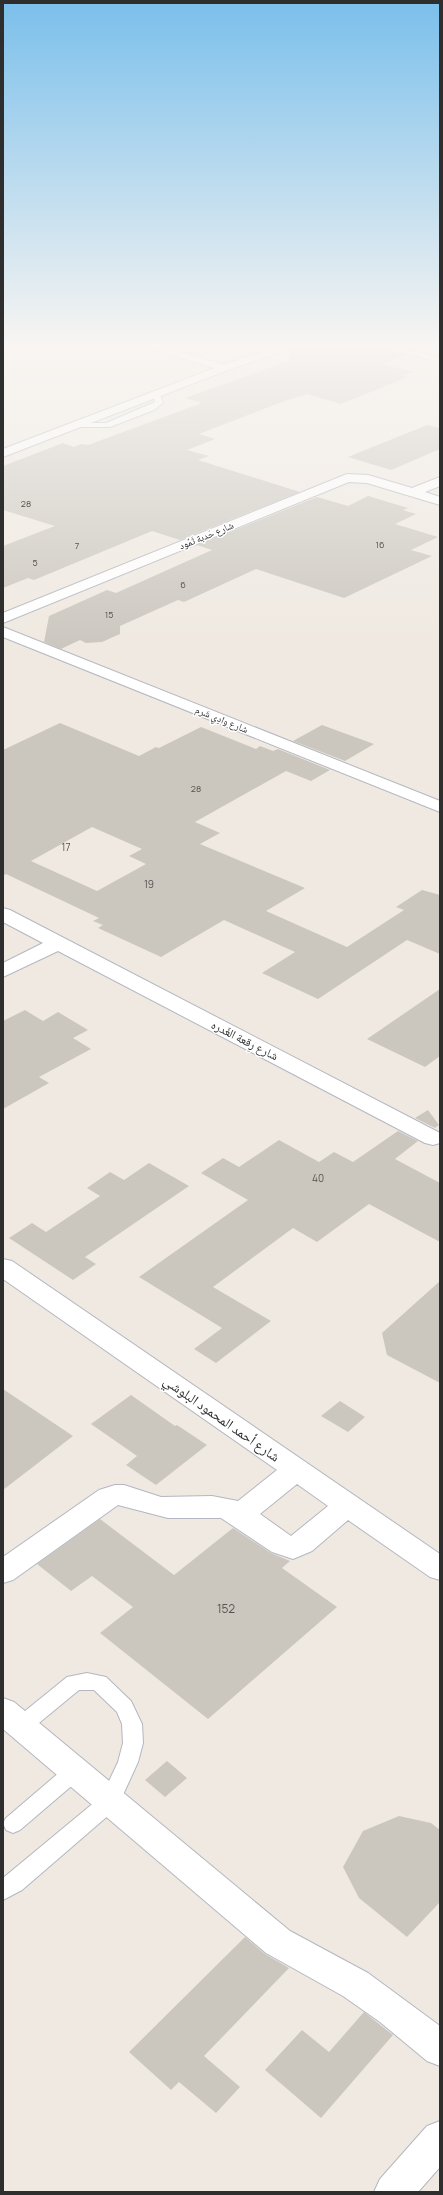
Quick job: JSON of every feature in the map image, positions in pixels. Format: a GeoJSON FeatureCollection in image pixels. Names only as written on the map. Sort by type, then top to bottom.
{"type":"FeatureCollection","features":[{"type":"Feature","properties":{"kind":"street"},"geometry":{"type":"LineString","coordinates":[[3,453],[25,444]]}},
{"type":"Feature","properties":{"kind":"street","name":"شارع حَدبة ثَمُود"},"geometry":{"type":"LineString","coordinates":[[3,618],[347,478],[362,478],[440,501]]}},
{"type":"Feature","properties":{"kind":"street"},"geometry":{"type":"LineString","coordinates":[[413,493],[440,481]]}},
{"type":"Feature","properties":{"kind":"street","name":"شارع وادِي شَرم"},"geometry":{"type":"LineString","coordinates":[[3,632],[440,807]]}},
{"type":"Feature","properties":{"kind":"street","name":"شارع رِقعة الغَدره"},"geometry":{"type":"LineString","coordinates":[[3,914],[433,1138]]}},
{"type":"Feature","properties":{"kind":"street"},"geometry":{"type":"LineString","coordinates":[[3,971],[58,943]]}},
{"type":"Feature","properties":{"kind":"street","name":"شارع أحمد المحمود البلوشي"},"geometry":{"type":"LineString","coordinates":[[3,1268],[440,1569]]}},
{"type":"Feature","properties":{"kind":"street"},"geometry":{"type":"LineString","coordinates":[[239,1516],[296,1470]]}},
{"type":"Feature","properties":{"kind":"street"},"geometry":{"type":"LineString","coordinates":[[3,1572],[105,1498],[116,1495],[128,1496],[166,1508],[181,1509],[217,1506],[227,1509],[282,1544],[292,1548],[302,1543],[347,1505]]}},
{"type":"Feature","properties":{"kind":"street"},"geometry":{"type":"LineString","coordinates":[[12,1718],[278,1942],[344,1978],[407,2022],[440,2049]]}},
{"type":"Feature","properties":{"kind":"street"},"geometry":{"type":"LineString","coordinates":[[404,2188],[440,2139]]}},
{"type":"Feature","properties":{"kind":"lane"},"geometry":{"type":"LineString","coordinates":[[3,1890],[14,1883],[110,1802],[128,1762],[133,1743],[132,1724],[124,1707],[99,1683],[87,1681],[74,1684],[12,1718]]}},
{"type":"Feature","properties":{"kind":"lane"},"geometry":{"type":"LineString","coordinates":[[14,1824],[75,1771]]}},
{"type":"Feature","properties":{"kind":"building"},"geometry":{"type":"Polygon","coordinates":[[[59,444],[67,444],[74,447],[80,444],[201,444],[187,450],[209,456],[198,460],[300,492],[180,540],[152,531],[34,580],[28,578],[3,588],[3,546],[55,526],[3,510],[3,466],[59,444]]]}},
{"type":"Feature","properties":{"kind":"building"},"geometry":{"type":"Polygon","coordinates":[[[379,444],[440,444],[440,449],[391,470],[348,457],[379,444]]]}},
{"type":"Feature","properties":{"kind":"building"},"geometry":{"type":"Polygon","coordinates":[[[368,496],[408,508],[403,510],[416,514],[395,524],[438,537],[411,550],[432,556],[344,598],[256,569],[184,602],[178,600],[120,626],[120,634],[102,642],[86,643],[80,640],[61,649],[44,642],[49,616],[107,590],[116,593],[212,550],[197,545],[317,497],[348,506],[368,496]]]}},
{"type":"Feature","properties":{"kind":"building"},"geometry":{"type":"Polygon","coordinates":[[[60,723],[139,756],[156,747],[159,748],[201,727],[256,749],[260,746],[273,751],[278,749],[330,770],[311,781],[286,771],[195,822],[220,833],[200,844],[305,888],[266,911],[347,947],[404,910],[396,907],[422,890],[440,895],[440,954],[407,940],[318,999],[262,973],[295,952],[224,920],[161,957],[98,928],[103,925],[93,921],[99,918],[6,874],[3,876],[3,750],[60,723]],[[92,827],[31,861],[97,891],[146,864],[129,856],[142,849],[92,827]]]}},
{"type":"Feature","properties":{"kind":"building"},"geometry":{"type":"Polygon","coordinates":[[[322,725],[374,744],[345,761],[293,741],[322,725]]]}},
{"type":"Feature","properties":{"kind":"building"},"geometry":{"type":"Polygon","coordinates":[[[440,989],[440,1056],[425,1067],[367,1039],[440,989]]]}},
{"type":"Feature","properties":{"kind":"building"},"geometry":{"type":"Polygon","coordinates":[[[25,1010],[43,1021],[58,1012],[88,1030],[73,1038],[91,1049],[39,1077],[49,1083],[3,1109],[3,1021],[25,1010]]]}},
{"type":"Feature","properties":{"kind":"building"},"geometry":{"type":"Polygon","coordinates":[[[428,1110],[439,1125],[435,1128],[415,1118],[428,1110]]]}},
{"type":"Feature","properties":{"kind":"building"},"geometry":{"type":"Polygon","coordinates":[[[398,1131],[418,1141],[395,1159],[440,1183],[440,1242],[369,1204],[317,1242],[293,1228],[213,1287],[271,1321],[216,1363],[194,1349],[222,1328],[139,1277],[248,1200],[201,1173],[223,1158],[239,1167],[279,1140],[319,1162],[334,1152],[353,1162],[398,1131]]]}},
{"type":"Feature","properties":{"kind":"building"},"geometry":{"type":"Polygon","coordinates":[[[149,1163],[189,1186],[85,1257],[96,1264],[73,1280],[9,1238],[32,1223],[46,1232],[100,1196],[87,1188],[110,1172],[124,1180],[149,1163]]]}},
{"type":"Feature","properties":{"kind":"building"},"geometry":{"type":"Polygon","coordinates":[[[440,1281],[440,1383],[387,1355],[382,1333],[440,1281]]]}},
{"type":"Feature","properties":{"kind":"building"},"geometry":{"type":"Polygon","coordinates":[[[3,1389],[73,1436],[3,1490],[3,1389]]]}},
{"type":"Feature","properties":{"kind":"building"},"geometry":{"type":"Polygon","coordinates":[[[131,1395],[175,1426],[177,1425],[207,1445],[156,1485],[126,1465],[137,1456],[91,1424],[131,1395]]]}},
{"type":"Feature","properties":{"kind":"building"},"geometry":{"type":"Polygon","coordinates":[[[340,1401],[365,1417],[348,1432],[321,1416],[340,1401]]]}},
{"type":"Feature","properties":{"kind":"building"},"geometry":{"type":"Polygon","coordinates":[[[100,1519],[174,1575],[233,1528],[271,1553],[290,1561],[282,1568],[337,1607],[208,1719],[100,1633],[133,1607],[92,1576],[71,1591],[37,1564],[100,1519]]]}},
{"type":"Feature","properties":{"kind":"building"},"geometry":{"type":"Polygon","coordinates":[[[167,1761],[187,1778],[165,1797],[145,1780],[167,1761]]]}},
{"type":"Feature","properties":{"kind":"building"},"geometry":{"type":"Polygon","coordinates":[[[399,1816],[431,1823],[440,1830],[440,1902],[407,1937],[359,1898],[343,1867],[363,1831],[399,1816]]]}},
{"type":"Feature","properties":{"kind":"building"},"geometry":{"type":"Polygon","coordinates":[[[245,1937],[265,1954],[289,1968],[204,2056],[240,2087],[216,2113],[179,2082],[171,2090],[129,2052],[245,1937]]]}},
{"type":"Feature","properties":{"kind":"building"},"geometry":{"type":"Polygon","coordinates":[[[364,2012],[393,2035],[321,2118],[265,2070],[302,2030],[329,2052],[364,2012]]]}}]}
